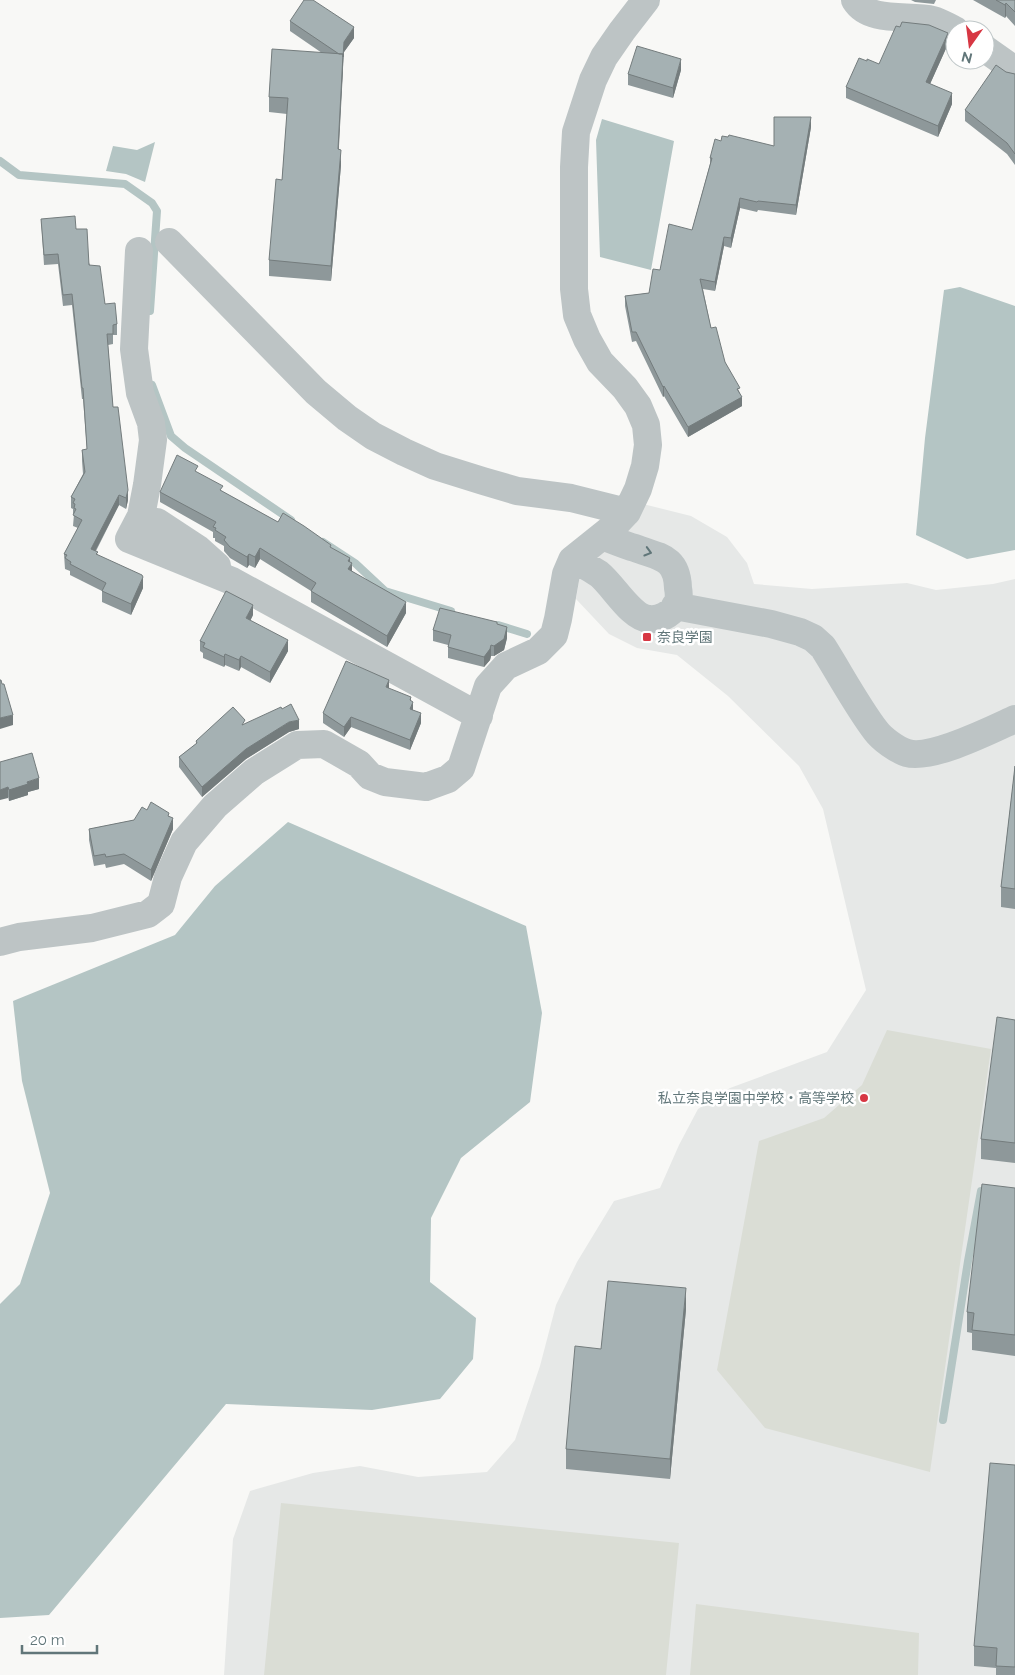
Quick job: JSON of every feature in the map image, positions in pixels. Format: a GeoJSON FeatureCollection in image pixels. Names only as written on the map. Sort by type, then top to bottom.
{"type":"FeatureCollection","features":[{"type":"Feature","properties":{"kind":"street"},"geometry":{"type":"LineString","coordinates":[[0,942],[92,928],[148,914],[161,904],[168,877],[184,842],[215,806],[254,772],[297,745],[324,744],[359,764],[370,776],[385,782],[426,787],[448,779],[461,768],[488,686],[506,666],[538,650],[554,635],[566,574],[572,560],[602,536],[627,512],[638,490],[645,466],[648,445],[646,425],[634,400],[600,362],[587,339],[577,315],[574,289],[574,167],[576,132],[593,80],[604,57],[646,0]]}},
{"type":"Feature","properties":{"kind":"street"},"geometry":{"type":"LineString","coordinates":[[855,0],[863,9],[884,15],[934,20],[945,25]]}},
{"type":"Feature","properties":{"kind":"street"},"geometry":{"type":"LineString","coordinates":[[995,56],[1015,70]]}},
{"type":"Feature","properties":{"kind":"street"},"geometry":{"type":"LineString","coordinates":[[169,242],[316,392],[347,418],[373,436],[435,466],[483,481],[517,491],[572,498],[627,512]]}},
{"type":"Feature","properties":{"kind":"street"},"geometry":{"type":"LineString","coordinates":[[139,251],[134,349],[140,393],[151,422],[153,440],[141,516],[129,539],[232,581],[479,716]]}},
{"type":"Feature","properties":{"kind":"street"},"geometry":{"type":"LineString","coordinates":[[157,522],[198,549],[232,581]]}},
{"type":"Feature","properties":{"kind":"street"},"geometry":{"type":"LineString","coordinates":[[572,560],[581,563],[600,575],[633,611],[648,620],[663,618],[676,606],[679,594],[678,579],[673,568],[664,557],[602,536]]}},
{"type":"Feature","properties":{"kind":"street"},"geometry":{"type":"LineString","coordinates":[[676,606],[771,624],[800,632],[813,638],[823,648],[877,733],[892,745],[907,753],[926,753],[944,749],[1015,719]]}},
{"type":"Feature","properties":{"kind":"shaded area"},"geometry":{"type":"Polygon","coordinates":[[[602,119],[674,141],[651,270],[600,257],[596,140],[602,119]]]}},
{"type":"Feature","properties":{"kind":"shaded area"},"geometry":{"type":"Polygon","coordinates":[[[155,142],[145,182],[126,174],[106,171],[113,146],[137,150],[155,142]]]}},
{"type":"Feature","properties":{"kind":"shaded area"},"geometry":{"type":"Polygon","coordinates":[[[960,287],[1015,306],[1015,550],[967,559],[916,535],[925,438],[944,290],[960,287]]]}},
{"type":"Feature","properties":{"kind":"shaded area","name":"私立奈良学園中学校・高等学校"},"geometry":{"type":"Polygon","coordinates":[[[643,504],[691,516],[727,537],[747,563],[754,584],[812,589],[907,583],[936,590],[993,584],[1015,579],[1015,1675],[224,1675],[233,1539],[250,1491],[313,1473],[360,1466],[418,1477],[487,1472],[515,1440],[540,1366],[556,1305],[577,1262],[614,1201],[660,1188],[679,1145],[698,1109],[730,1088],[827,1052],[866,990],[823,809],[799,766],[728,696],[677,655],[637,648],[609,634],[576,599],[580,575],[643,504]]]}},
{"type":"Feature","properties":{"kind":"shaded area"},"geometry":{"type":"Polygon","coordinates":[[[288,822],[526,926],[542,1013],[530,1102],[461,1158],[431,1218],[430,1282],[476,1318],[473,1359],[440,1399],[372,1410],[226,1404],[49,1615],[0,1618],[0,1304],[20,1284],[50,1193],[22,1081],[13,1001],[175,935],[215,886],[288,822]]]}},
{"type":"Feature","properties":{"kind":"shaded area"},"geometry":{"type":"Polygon","coordinates":[[[887,1030],[991,1049],[930,1472],[765,1428],[717,1370],[759,1141],[824,1118],[862,1085],[887,1030]]]}},
{"type":"Feature","properties":{"kind":"shaded area"},"geometry":{"type":"Polygon","coordinates":[[[281,1503],[679,1543],[666,1675],[264,1675],[281,1503]]]}},
{"type":"Feature","properties":{"kind":"shaded area"},"geometry":{"type":"Polygon","coordinates":[[[696,1604],[919,1633],[918,1675],[690,1675],[696,1604]]]}},
{"type":"Feature","properties":{"kind":"building"},"geometry":{"type":"Polygon","coordinates":[[[304,0],[313,0],[354,27],[344,42],[343,57],[343,54],[339,54],[290,21],[304,0]]]}},
{"type":"Feature","properties":{"kind":"building"},"geometry":{"type":"Polygon","coordinates":[[[996,0],[1015,0],[1015,12],[1006,3],[1005,5],[996,0]]]}},
{"type":"Feature","properties":{"kind":"building"},"geometry":{"type":"Polygon","coordinates":[[[902,22],[929,25],[945,32],[945,40],[926,82],[952,93],[938,126],[846,87],[859,58],[879,64],[896,26],[900,27],[902,22]]]}},
{"type":"Feature","properties":{"kind":"building"},"geometry":{"type":"Polygon","coordinates":[[[637,46],[681,59],[673,88],[628,74],[637,46]]]}},
{"type":"Feature","properties":{"kind":"building"},"geometry":{"type":"Polygon","coordinates":[[[272,49],[343,54],[338,149],[341,150],[331,266],[269,260],[276,179],[282,180],[288,98],[269,97],[272,49]]]}},
{"type":"Feature","properties":{"kind":"building"},"geometry":{"type":"Polygon","coordinates":[[[996,65],[1006,72],[1015,74],[1015,154],[1007,143],[965,110],[993,70],[995,70],[996,65]]]}},
{"type":"Feature","properties":{"kind":"building"},"geometry":{"type":"Polygon","coordinates":[[[774,117],[811,117],[796,205],[757,202],[740,198],[731,238],[724,237],[715,282],[700,279],[711,328],[716,327],[725,362],[740,388],[737,389],[742,397],[688,427],[663,387],[636,332],[632,332],[625,296],[649,293],[653,269],[660,270],[669,224],[692,230],[712,158],[710,158],[715,139],[721,141],[722,136],[728,137],[729,135],[774,146],[774,117]]]}},
{"type":"Feature","properties":{"kind":"building"},"geometry":{"type":"Polygon","coordinates":[[[75,216],[76,229],[87,229],[89,265],[100,266],[105,304],[115,303],[117,324],[113,325],[113,334],[107,334],[113,407],[118,407],[128,490],[126,498],[119,495],[91,549],[98,552],[96,554],[142,575],[143,577],[131,604],[102,591],[106,583],[70,564],[71,562],[65,558],[67,555],[64,554],[82,520],[73,515],[76,509],[73,503],[75,499],[71,497],[85,472],[82,450],[87,449],[83,388],[72,294],[63,295],[58,254],[44,255],[41,219],[75,216]]]}},
{"type":"Feature","properties":{"kind":"building"},"geometry":{"type":"Polygon","coordinates":[[[177,455],[198,466],[195,471],[223,486],[220,490],[278,522],[283,513],[304,526],[331,545],[330,547],[350,558],[348,561],[352,563],[348,569],[406,602],[387,636],[311,591],[316,583],[260,548],[255,557],[249,554],[247,557],[230,547],[224,540],[226,537],[213,527],[216,522],[160,492],[177,455]]]}},
{"type":"Feature","properties":{"kind":"building"},"geometry":{"type":"Polygon","coordinates":[[[226,591],[253,605],[246,618],[288,640],[270,672],[241,656],[239,660],[225,654],[224,657],[203,647],[205,643],[200,641],[226,591]]]}},
{"type":"Feature","properties":{"kind":"building"},"geometry":{"type":"Polygon","coordinates":[[[440,608],[497,622],[497,624],[507,627],[504,639],[494,646],[491,645],[484,657],[448,647],[451,635],[433,630],[440,608]]]}},
{"type":"Feature","properties":{"kind":"building"},"geometry":{"type":"Polygon","coordinates":[[[346,661],[389,680],[386,687],[411,697],[410,700],[413,702],[410,709],[421,713],[410,740],[351,717],[344,727],[323,713],[346,661]]]}},
{"type":"Feature","properties":{"kind":"building"},"geometry":{"type":"Polygon","coordinates":[[[0,680],[4,684],[13,715],[0,718],[0,680]]]}},
{"type":"Feature","properties":{"kind":"building"},"geometry":{"type":"Polygon","coordinates":[[[291,704],[299,720],[289,722],[246,749],[202,787],[179,757],[197,743],[196,741],[233,707],[245,720],[242,725],[291,704]]]}},
{"type":"Feature","properties":{"kind":"building"},"geometry":{"type":"Polygon","coordinates":[[[32,753],[39,778],[9,790],[8,787],[0,790],[0,762],[32,753]]]}},
{"type":"Feature","properties":{"kind":"building"},"geometry":{"type":"Polygon","coordinates":[[[1015,766],[1015,889],[1001,887],[1015,766]]]}},
{"type":"Feature","properties":{"kind":"building"},"geometry":{"type":"Polygon","coordinates":[[[151,802],[169,813],[168,816],[173,818],[151,870],[124,854],[106,857],[105,854],[94,856],[89,829],[134,820],[142,807],[147,810],[151,802]]]}},
{"type":"Feature","properties":{"kind":"building"},"geometry":{"type":"Polygon","coordinates":[[[997,1017],[1015,1020],[1015,1143],[981,1139],[997,1017]]]}},
{"type":"Feature","properties":{"kind":"building"},"geometry":{"type":"Polygon","coordinates":[[[982,1184],[1015,1188],[1015,1335],[972,1330],[974,1313],[967,1312],[982,1184]]]}},
{"type":"Feature","properties":{"kind":"building"},"geometry":{"type":"Polygon","coordinates":[[[608,1281],[686,1288],[670,1459],[566,1449],[575,1346],[601,1349],[608,1281]]]}},
{"type":"Feature","properties":{"kind":"building"},"geometry":{"type":"Polygon","coordinates":[[[990,1463],[1015,1465],[1015,1667],[996,1666],[997,1648],[974,1646],[990,1463]]]}},
{"type":"Feature","properties":{"kind":"waterway"},"geometry":{"type":"LineString","coordinates":[[0,161],[19,175],[125,184],[152,203],[157,211],[150,311]]}},
{"type":"Feature","properties":{"kind":"waterway"},"geometry":{"type":"LineString","coordinates":[[152,385],[171,436],[185,448],[291,520]]}},
{"type":"Feature","properties":{"kind":"waterway"},"geometry":{"type":"LineString","coordinates":[[323,542],[355,563],[385,591],[451,611]]}},
{"type":"Feature","properties":{"kind":"waterway"},"geometry":{"type":"LineString","coordinates":[[498,625],[527,634]]}},
{"type":"Feature","properties":{"kind":"waterway"},"geometry":{"type":"LineString","coordinates":[[943,1420],[981,1191],[991,1191]]}},
{"type":"Feature","properties":{"kind":"place","name":"奈良学園"},"geometry":{"type":"Point","coordinates":[647,637]}},
{"type":"Feature","properties":{"kind":"place","name":"私立奈良学園中学校・高等学校"},"geometry":{"type":"Point","coordinates":[864,1098]}}]}
